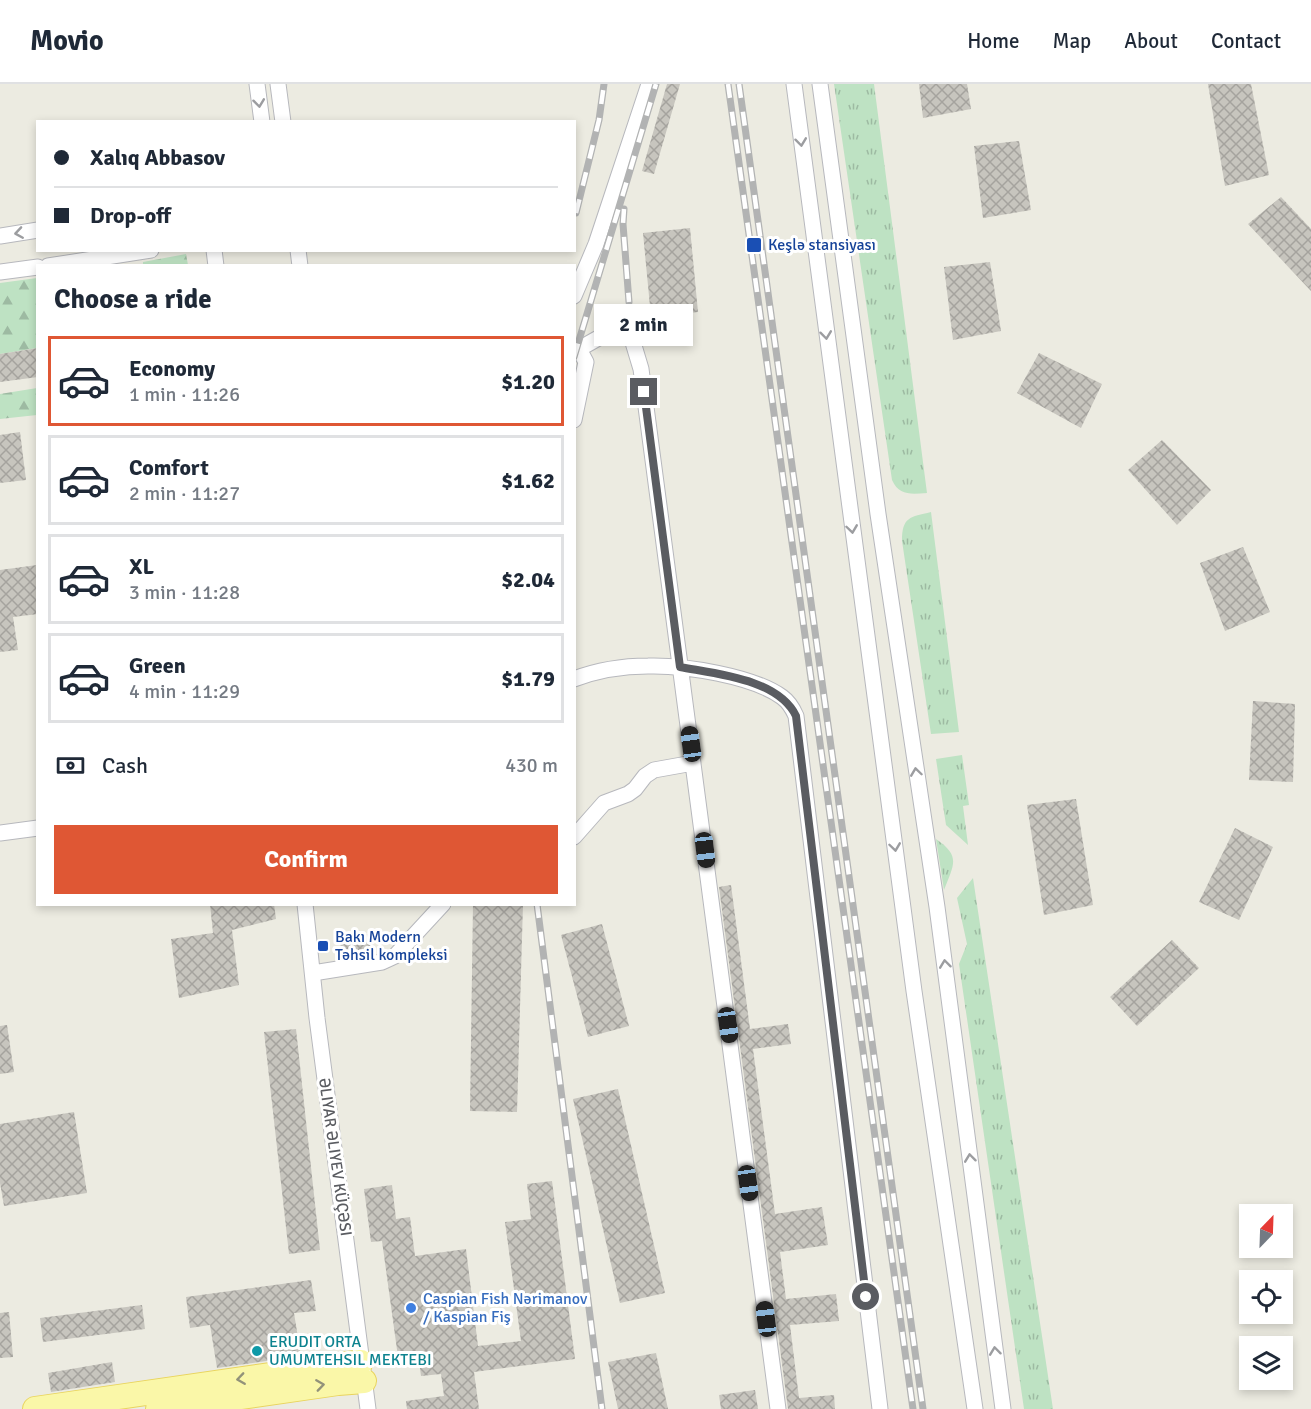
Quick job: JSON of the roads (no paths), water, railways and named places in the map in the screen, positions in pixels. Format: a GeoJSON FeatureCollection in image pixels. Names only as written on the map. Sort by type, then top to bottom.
{"type":"FeatureCollection","features":[{"type":"Feature","properties":{"kind":"main road"},"geometry":{"type":"LineString","coordinates":[[35,1409],[363,1372]]}},
{"type":"Feature","properties":{"kind":"main road"},"geometry":{"type":"LineString","coordinates":[[158,1409],[338,1383],[363,1372]]}},
{"type":"Feature","properties":{"kind":"street"},"geometry":{"type":"LineString","coordinates":[[257,84],[261,120]]}},
{"type":"Feature","properties":{"kind":"street"},"geometry":{"type":"LineString","coordinates":[[278,84],[283,120]]}},
{"type":"Feature","properties":{"kind":"street"},"geometry":{"type":"LineString","coordinates":[[576,291],[596,244],[649,84]]}},
{"type":"Feature","properties":{"kind":"street"},"geometry":{"type":"LineString","coordinates":[[794,84],[913,980],[975,1409]]}},
{"type":"Feature","properties":{"kind":"street"},"geometry":{"type":"LineString","coordinates":[[820,84],[878,514],[937,907],[1003,1409]]}},
{"type":"Feature","properties":{"kind":"street"},"geometry":{"type":"LineString","coordinates":[[0,236],[36,230]]}},
{"type":"Feature","properties":{"kind":"street"},"geometry":{"type":"LineString","coordinates":[[61,264],[138,252]]}},
{"type":"Feature","properties":{"kind":"street"},"geometry":{"type":"LineString","coordinates":[[0,272],[36,267]]}},
{"type":"Feature","properties":{"kind":"street"},"geometry":{"type":"LineString","coordinates":[[576,410],[586,362],[577,348],[602,336],[618,332],[632,339],[641,369],[778,1409]]}},
{"type":"Feature","properties":{"kind":"street"},"geometry":{"type":"LineString","coordinates":[[576,678],[613,669],[645,666],[680,667],[738,678],[774,692],[784,698],[796,716],[879,1409]]}},
{"type":"Feature","properties":{"kind":"street"},"geometry":{"type":"LineString","coordinates":[[576,835],[604,803],[628,794],[654,770],[693,763]]}},
{"type":"Feature","properties":{"kind":"street"},"geometry":{"type":"LineString","coordinates":[[0,833],[36,828]]}},
{"type":"Feature","properties":{"kind":"street","name":"ƏLIYAR ƏLIYEV KÜÇƏSI"},"geometry":{"type":"LineString","coordinates":[[305,906],[317,1018],[368,1409]]}},
{"type":"Feature","properties":{"kind":"street"},"geometry":{"type":"LineString","coordinates":[[313,973],[382,962],[395,956],[441,906]]}},
{"type":"Feature","properties":{"kind":"railway"},"geometry":{"type":"LineString","coordinates":[[576,213],[599,120],[604,84]]}},
{"type":"Feature","properties":{"kind":"railway"},"geometry":{"type":"LineString","coordinates":[[576,350],[656,84]]}},
{"type":"Feature","properties":{"kind":"railway"},"geometry":{"type":"LineString","coordinates":[[728,84],[913,1409]]}},
{"type":"Feature","properties":{"kind":"railway"},"geometry":{"type":"LineString","coordinates":[[739,84],[923,1409]]}},
{"type":"Feature","properties":{"kind":"railway"},"geometry":{"type":"LineString","coordinates":[[624,209],[623,224],[629,302]]}},
{"type":"Feature","properties":{"kind":"railway"},"geometry":{"type":"LineString","coordinates":[[537,906],[602,1409]]}},
{"type":"Feature","properties":{"kind":"place","name":"Keşlə stansiyası"},"geometry":{"type":"Point","coordinates":[754,245]}},
{"type":"Feature","properties":{"kind":"place","name":"Bakı Modern Təhsil kompleksi"},"geometry":{"type":"Point","coordinates":[323,946]}},
{"type":"Feature","properties":{"kind":"place","name":"Caspian Fish Nərimanov / Kaspian Fiş"},"geometry":{"type":"Point","coordinates":[411,1308]}},
{"type":"Feature","properties":{"kind":"place","name":"ERUDIT ORTA UMUMTEHSIL MEKTEBI"},"geometry":{"type":"Point","coordinates":[257,1351]}}]}
